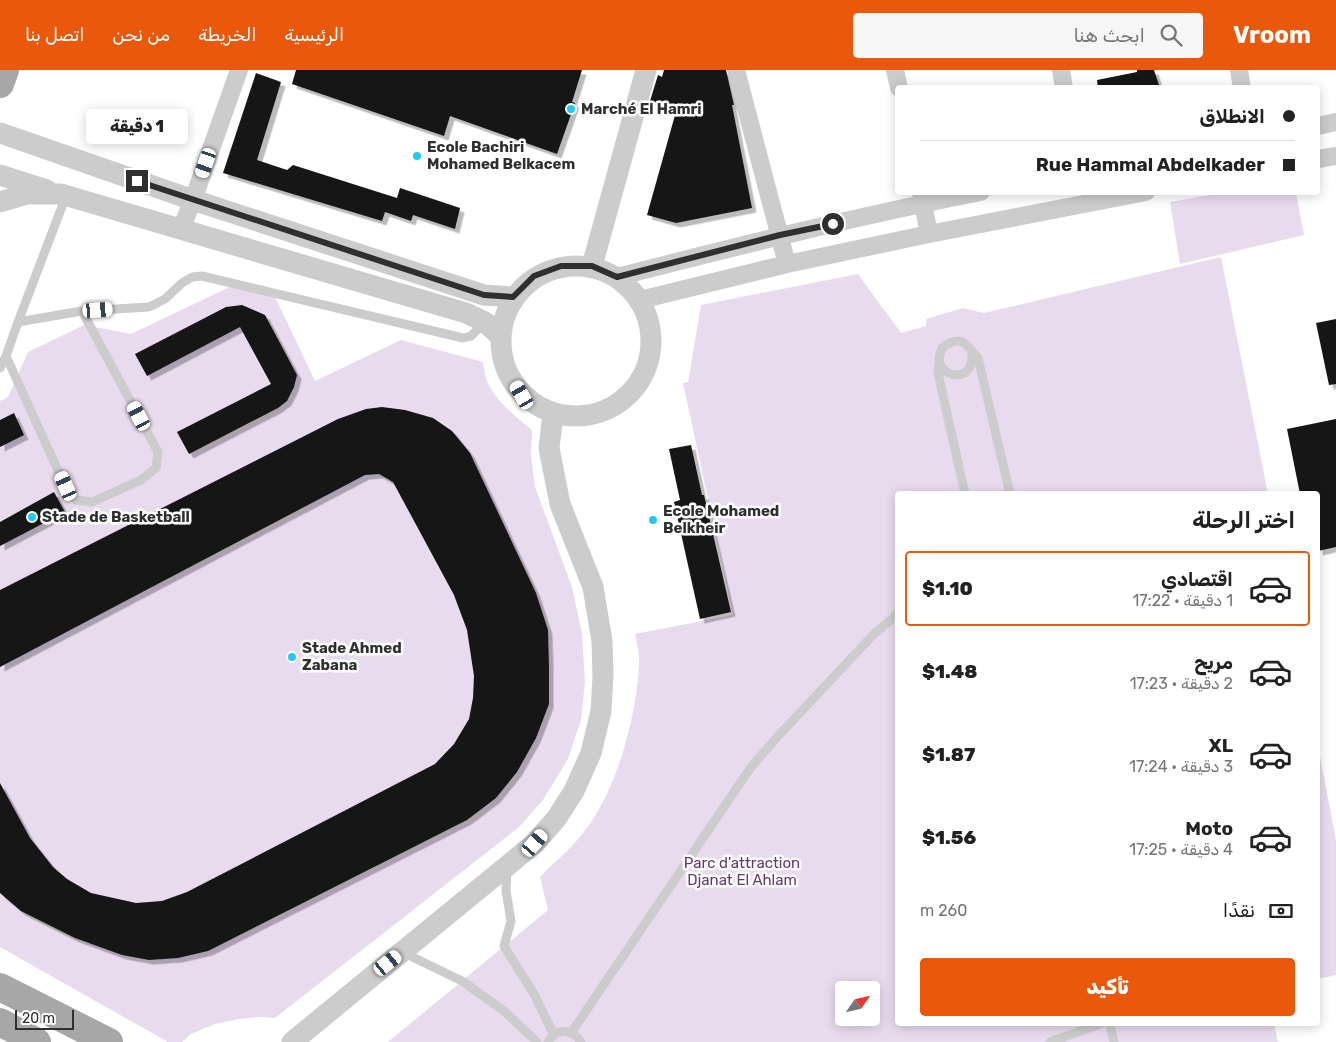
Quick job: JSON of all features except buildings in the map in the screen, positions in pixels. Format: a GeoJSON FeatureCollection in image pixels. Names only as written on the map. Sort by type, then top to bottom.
{"type":"FeatureCollection","features":[{"type":"Feature","properties":{"kind":"main road"},"geometry":{"type":"LineString","coordinates":[[0,84],[5,70]]}},
{"type":"Feature","properties":{"kind":"main road"},"geometry":{"type":"LineString","coordinates":[[0,987],[109,1042]]}},
{"type":"Feature","properties":{"kind":"main road"},"geometry":{"type":"LineString","coordinates":[[0,1022],[37,1042]]}},
{"type":"Feature","properties":{"kind":"street"},"geometry":{"type":"LineString","coordinates":[[181,229],[239,70]]}},
{"type":"Feature","properties":{"kind":"street"},"geometry":{"type":"LineString","coordinates":[[592,266],[646,70]]}},
{"type":"Feature","properties":{"kind":"street"},"geometry":{"type":"LineString","coordinates":[[736,70],[787,264]]}},
{"type":"Feature","properties":{"kind":"street"},"geometry":{"type":"LineString","coordinates":[[895,70],[898,85]]}},
{"type":"Feature","properties":{"kind":"street"},"geometry":{"type":"LineString","coordinates":[[1061,70],[1064,85]]}},
{"type":"Feature","properties":{"kind":"street"},"geometry":{"type":"LineString","coordinates":[[1239,70],[1242,85]]}},
{"type":"Feature","properties":{"kind":"street"},"geometry":{"type":"LineString","coordinates":[[1320,126],[1336,122]]}},
{"type":"Feature","properties":{"kind":"street"},"geometry":{"type":"LineString","coordinates":[[0,133],[193,200],[484,295],[513,297]]}},
{"type":"Feature","properties":{"kind":"street"},"geometry":{"type":"LineString","coordinates":[[1320,159],[1336,156]]}},
{"type":"Feature","properties":{"kind":"street"},"geometry":{"type":"LineString","coordinates":[[0,175],[466,314],[492,329],[503,362],[522,395],[553,414],[584,417],[614,408],[634,391],[647,370],[652,333],[640,300],[617,277],[592,266],[561,266],[534,276],[513,297],[502,320],[492,329]]}},
{"type":"Feature","properties":{"kind":"street"},"geometry":{"type":"LineString","coordinates":[[0,202],[27,194],[63,195]]}},
{"type":"Feature","properties":{"kind":"street"},"geometry":{"type":"LineString","coordinates":[[617,277],[922,198],[951,195]]}},
{"type":"Feature","properties":{"kind":"street"},"geometry":{"type":"LineString","coordinates":[[640,300],[787,264],[1085,198],[1116,195]]}},
{"type":"Feature","properties":{"kind":"street"},"geometry":{"type":"LineString","coordinates":[[922,198],[929,234]]}},
{"type":"Feature","properties":{"kind":"street"},"geometry":{"type":"LineString","coordinates":[[292,1042],[535,843],[556,819],[574,791],[591,754],[601,712],[602,641],[593,587],[560,504],[549,448],[553,414]]}},
{"type":"Feature","properties":{"kind":"lane"},"geometry":{"type":"LineString","coordinates":[[0,368],[6,356],[63,195]]}},
{"type":"Feature","properties":{"kind":"lane"},"geometry":{"type":"LineString","coordinates":[[18,322],[82,312],[149,306],[165,299],[182,283],[192,277],[202,276],[462,338],[492,329]]}},
{"type":"Feature","properties":{"kind":"lane"},"geometry":{"type":"LineString","coordinates":[[6,356],[66,486],[76,500],[92,502],[141,480],[156,468],[158,452],[82,312]]}},
{"type":"Feature","properties":{"kind":"lane"},"geometry":{"type":"LineString","coordinates":[[939,357],[943,369],[948,373],[956,375],[962,374],[971,366],[973,361],[972,353],[970,348],[960,341],[954,341],[943,346],[939,357],[938,373],[964,491]]}},
{"type":"Feature","properties":{"kind":"lane"},"geometry":{"type":"LineString","coordinates":[[972,353],[978,358],[1009,491]]}},
{"type":"Feature","properties":{"kind":"lane"},"geometry":{"type":"LineString","coordinates":[[571,1033],[752,767],[780,734],[874,634],[895,616]]}},
{"type":"Feature","properties":{"kind":"lane"},"geometry":{"type":"LineString","coordinates":[[507,866],[506,891],[511,920],[504,946],[534,994],[551,1038],[559,1032],[565,1032],[577,1036],[581,1042]]}},
{"type":"Feature","properties":{"kind":"lane"},"geometry":{"type":"LineString","coordinates":[[402,952],[462,981],[504,1011],[536,1042]]}},
{"type":"Feature","properties":{"kind":"lane"},"geometry":{"type":"LineString","coordinates":[[1050,1042],[1094,1026]]}},
{"type":"Feature","properties":{"kind":"lane"},"geometry":{"type":"LineString","coordinates":[[1110,1026],[1114,1042]]}},
{"type":"Feature","properties":{"kind":"green space"},"geometry":{"type":"Polygon","coordinates":[[[1210,195],[1296,195],[1304,235],[1180,264],[1170,202],[1210,195]]]}},
{"type":"Feature","properties":{"kind":"green space","name":"Parc d'attraction Djanat El Ahlam"},"geometry":{"type":"Polygon","coordinates":[[[1221,257],[1267,491],[895,491],[895,1026],[1274,1026],[1278,1042],[388,1042],[548,910],[540,877],[573,845],[595,816],[615,776],[623,753],[637,685],[639,656],[635,634],[733,615],[683,383],[688,382],[701,305],[858,274],[901,333],[926,326],[926,319],[963,308],[984,313],[1221,257]]]}},
{"type":"Feature","properties":{"kind":"green space","name":"Stade Ahmed Zabana"},"geometry":{"type":"Polygon","coordinates":[[[236,284],[275,297],[315,381],[401,340],[483,362],[487,381],[495,396],[532,430],[531,455],[535,487],[572,587],[582,633],[585,682],[581,720],[568,759],[543,800],[518,828],[275,1018],[239,1019],[215,1024],[191,1034],[182,1042],[168,1042],[0,947],[0,401],[8,397],[28,352],[84,325],[131,334],[236,284]]]}},
{"type":"Feature","properties":{"kind":"green space"},"geometry":{"type":"Polygon","coordinates":[[[1320,756],[1336,840],[1336,975],[1320,979],[1320,756]]]}},
{"type":"Feature","properties":{"kind":"place","name":"Marché El Hamri"},"geometry":{"type":"Point","coordinates":[571,109]}},
{"type":"Feature","properties":{"kind":"place","name":"Ecole Bachiri Mohamed Belkacem"},"geometry":{"type":"Point","coordinates":[417,156]}},
{"type":"Feature","properties":{"kind":"place","name":"Stade de Basketball"},"geometry":{"type":"Point","coordinates":[32,517]}},
{"type":"Feature","properties":{"kind":"place","name":"Ecole Mohamed Belkheir"},"geometry":{"type":"Point","coordinates":[653,520]}},
{"type":"Feature","properties":{"kind":"place","name":"Stade Ahmed Zabana"},"geometry":{"type":"Point","coordinates":[292,657]}},
{"type":"Feature","properties":{"kind":"route"},"geometry":{"type":"LineString","coordinates":[[137,181],[484,295],[513,297],[534,276],[561,266],[592,266],[617,277],[780,235],[833,224]]}}]}
